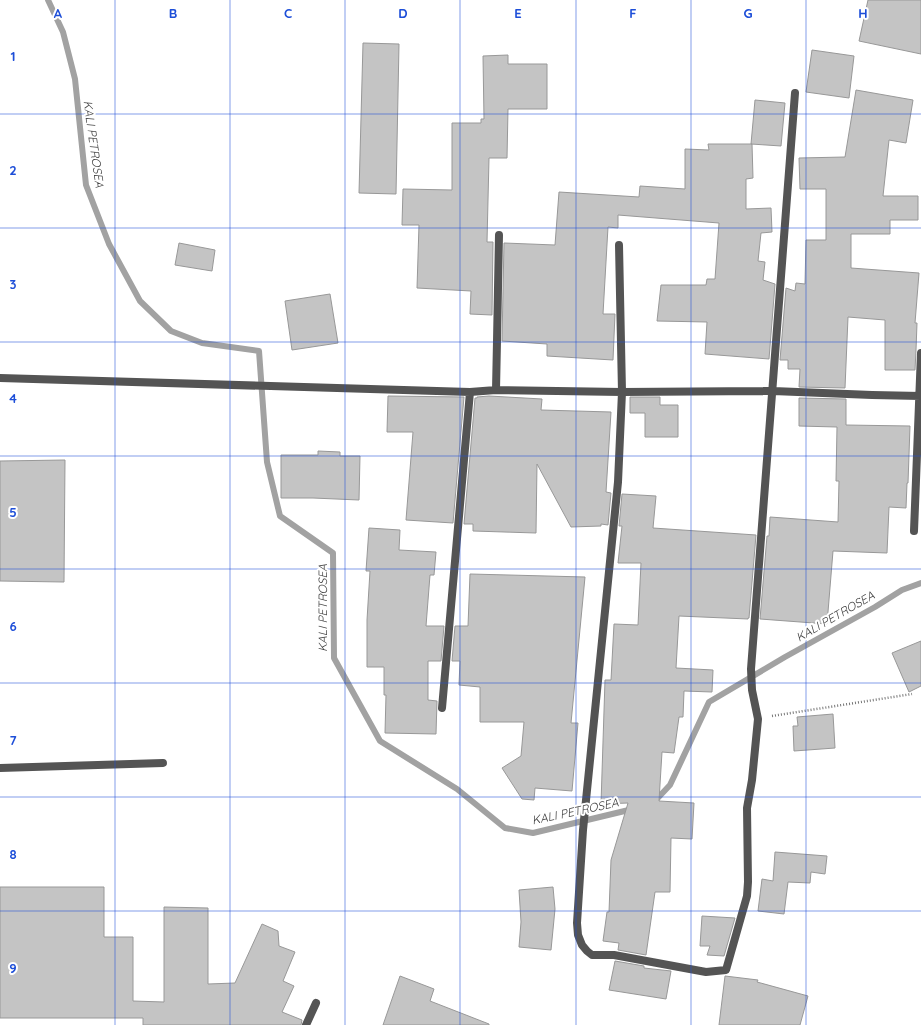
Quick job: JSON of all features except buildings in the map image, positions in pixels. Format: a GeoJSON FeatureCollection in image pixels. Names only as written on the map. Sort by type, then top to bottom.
{"type":"FeatureCollection","features":[{"type":"Feature","properties":{"kind":"street"},"geometry":{"type":"LineString","coordinates":[[620,245],[622,392],[618,482],[583,830],[577,923],[578,935],[582,946],[592,955],[614,955],[706,972],[726,970],[746,896],[748,882],[747,808],[752,780],[758,719],[752,690],[751,669],[795,93]]}},
{"type":"Feature","properties":{"kind":"street"},"geometry":{"type":"LineString","coordinates":[[496,390],[499,235]]}},
{"type":"Feature","properties":{"kind":"street"},"geometry":{"type":"LineString","coordinates":[[914,531],[921,353]]}},
{"type":"Feature","properties":{"kind":"street"},"geometry":{"type":"LineString","coordinates":[[0,378],[470,392],[496,390],[622,392],[773,391],[920,396]]}},
{"type":"Feature","properties":{"kind":"street"},"geometry":{"type":"LineString","coordinates":[[442,708],[470,392]]}},
{"type":"Feature","properties":{"kind":"street"},"geometry":{"type":"LineString","coordinates":[[0,768],[163,764]]}},
{"type":"Feature","properties":{"kind":"street"},"geometry":{"type":"LineString","coordinates":[[306,1025],[316,1003]]}},
{"type":"Feature","properties":{"kind":"path"},"geometry":{"type":"LineString","coordinates":[[758,719],[912,694]]}},
{"type":"Feature","properties":{"kind":"waterway","name":"KALI PETROSEA"},"geometry":{"type":"LineString","coordinates":[[48,0],[63,32],[75,79],[86,185],[109,244],[140,301],[171,331],[202,343],[259,351],[267,462],[280,516],[333,553],[334,658],[380,741],[457,789],[505,828],[533,833],[633,809]]}},
{"type":"Feature","properties":{"kind":"waterway","name":"KALI PETROSEA"},"geometry":{"type":"LineString","coordinates":[[654,802],[670,785],[709,702],[902,590],[921,583]]}}]}
